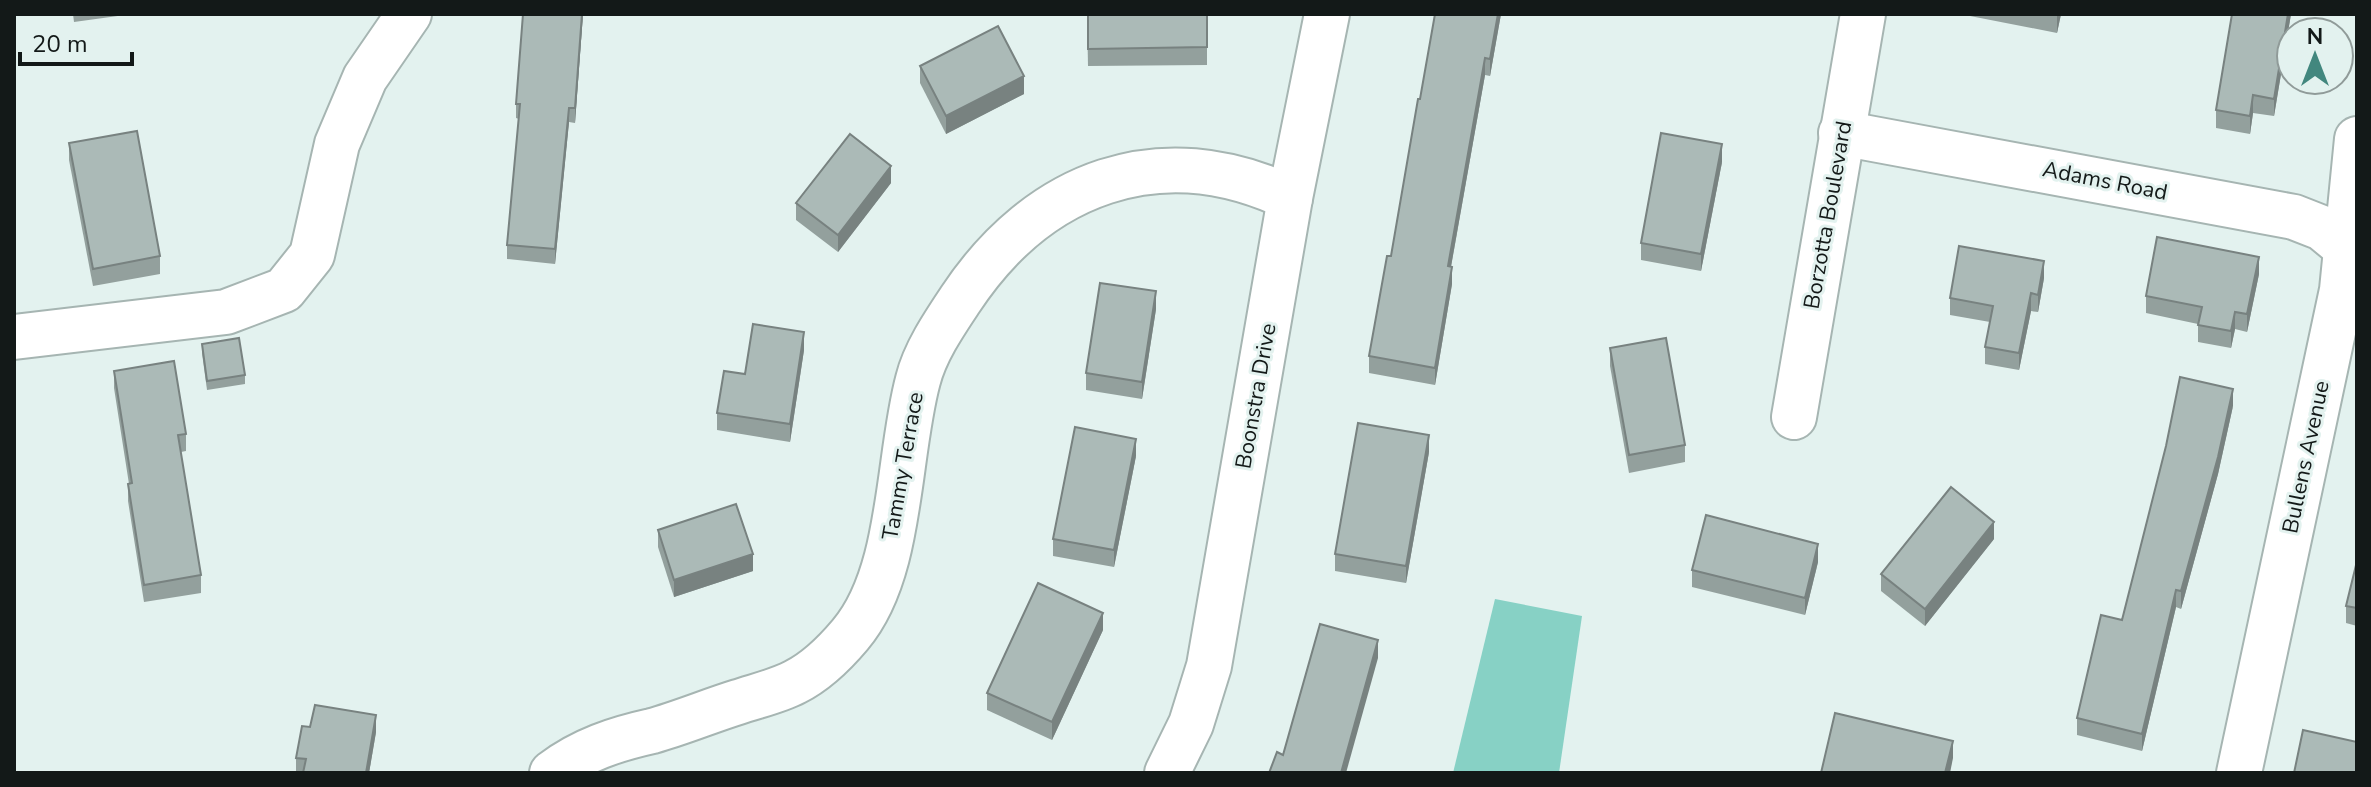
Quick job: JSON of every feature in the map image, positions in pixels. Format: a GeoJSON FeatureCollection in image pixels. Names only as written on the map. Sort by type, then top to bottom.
{"type":"FeatureCollection","features":[{"type":"Feature","properties":{"kind":"street"},"geometry":{"type":"LineString","coordinates":[[14,337],[226,312],[284,290],[312,255],[337,144],[365,78],[409,14]]}},
{"type":"Feature","properties":{"kind":"street","name":"Boonstra Drive"},"geometry":{"type":"LineString","coordinates":[[1167,773],[1191,724],[1209,666],[1290,198],[1327,14]]}},
{"type":"Feature","properties":{"kind":"street","name":"Borzotta Boulevard"},"geometry":{"type":"LineString","coordinates":[[1794,417],[1863,14]]}},
{"type":"Feature","properties":{"kind":"street","name":"Adams Road"},"geometry":{"type":"LineString","coordinates":[[1841,133],[2294,217],[2322,228],[2351,251]]}},
{"type":"Feature","properties":{"kind":"street","name":"Bullens Avenue"},"geometry":{"type":"LineString","coordinates":[[2239,773],[2351,251],[2357,139]]}},
{"type":"Feature","properties":{"kind":"street","name":"Tammy Terrace"},"geometry":{"type":"LineString","coordinates":[[552,773],[596,747],[794,683],[826,662],[853,632],[874,594],[888,552],[918,378],[944,324],[976,276],[1014,236],[1056,205],[1101,183],[1148,171],[1180,169],[1229,175],[1260,184],[1290,198]]}},
{"type":"Feature","properties":{"kind":"green space"},"geometry":{"type":"Polygon","coordinates":[[[1495,599],[1582,616],[1559,773],[1453,773],[1495,599]]]}},
{"type":"Feature","properties":{"kind":"building"},"geometry":{"type":"Polygon","coordinates":[[[523,14],[582,14],[575,108],[569,108],[555,249],[507,245],[520,104],[516,104],[523,14]]]}},
{"type":"Feature","properties":{"kind":"building"},"geometry":{"type":"Polygon","coordinates":[[[1088,14],[1207,14],[1207,47],[1088,49],[1088,14]]]}},
{"type":"Feature","properties":{"kind":"building"},"geometry":{"type":"Polygon","coordinates":[[[1435,14],[1498,14],[1490,59],[1485,58],[1448,266],[1452,267],[1435,368],[1369,356],[1387,256],[1391,256],[1435,14]]]}},
{"type":"Feature","properties":{"kind":"building"},"geometry":{"type":"Polygon","coordinates":[[[2232,14],[2288,14],[2275,16],[2274,99],[2253,95],[2250,116],[2216,110],[2232,14]]]}},
{"type":"Feature","properties":{"kind":"building"},"geometry":{"type":"Polygon","coordinates":[[[998,26],[1024,76],[946,116],[920,66],[998,26]]]}},
{"type":"Feature","properties":{"kind":"building"},"geometry":{"type":"Polygon","coordinates":[[[137,131],[160,256],[93,269],[69,143],[137,131]]]}},
{"type":"Feature","properties":{"kind":"building"},"geometry":{"type":"Polygon","coordinates":[[[1661,133],[1722,144],[1701,254],[1641,243],[1661,133]]]}},
{"type":"Feature","properties":{"kind":"building"},"geometry":{"type":"Polygon","coordinates":[[[850,134],[891,166],[838,235],[796,203],[850,134]]]}},
{"type":"Feature","properties":{"kind":"building"},"geometry":{"type":"Polygon","coordinates":[[[2157,237],[2259,257],[2247,314],[2235,312],[2231,331],[2198,325],[2202,307],[2146,296],[2157,237]]]}},
{"type":"Feature","properties":{"kind":"building"},"geometry":{"type":"Polygon","coordinates":[[[1959,246],[2044,261],[2038,295],[2031,293],[2019,353],[1985,347],[1993,306],[1950,298],[1959,246]]]}},
{"type":"Feature","properties":{"kind":"building"},"geometry":{"type":"Polygon","coordinates":[[[1100,283],[1156,291],[1142,382],[1086,373],[1100,283]]]}},
{"type":"Feature","properties":{"kind":"building"},"geometry":{"type":"Polygon","coordinates":[[[753,324],[804,332],[790,424],[717,413],[724,371],[745,374],[753,324]]]}},
{"type":"Feature","properties":{"kind":"building"},"geometry":{"type":"Polygon","coordinates":[[[239,338],[245,375],[207,381],[202,344],[239,338]]]}},
{"type":"Feature","properties":{"kind":"building"},"geometry":{"type":"Polygon","coordinates":[[[1666,338],[1685,445],[1629,455],[1610,348],[1666,338]]]}},
{"type":"Feature","properties":{"kind":"building"},"geometry":{"type":"Polygon","coordinates":[[[174,361],[186,434],[178,435],[201,575],[144,585],[114,371],[174,361]]]}},
{"type":"Feature","properties":{"kind":"building"},"geometry":{"type":"Polygon","coordinates":[[[2180,377],[2233,389],[2218,457],[2181,591],[2176,590],[2142,734],[2077,718],[2101,615],[2122,620],[2166,446],[2180,377]]]}},
{"type":"Feature","properties":{"kind":"building"},"geometry":{"type":"Polygon","coordinates":[[[1358,423],[1429,435],[1406,566],[1335,554],[1358,423]]]}},
{"type":"Feature","properties":{"kind":"building"},"geometry":{"type":"Polygon","coordinates":[[[1075,427],[1136,439],[1114,550],[1053,539],[1075,427]]]}},
{"type":"Feature","properties":{"kind":"building"},"geometry":{"type":"Polygon","coordinates":[[[1951,487],[1994,522],[1925,609],[1881,574],[1951,487]]]}},
{"type":"Feature","properties":{"kind":"building"},"geometry":{"type":"Polygon","coordinates":[[[736,504],[753,554],[674,580],[658,530],[736,504]]]}},
{"type":"Feature","properties":{"kind":"building"},"geometry":{"type":"Polygon","coordinates":[[[1706,515],[1818,544],[1805,598],[1692,570],[1706,515]]]}},
{"type":"Feature","properties":{"kind":"building"},"geometry":{"type":"Polygon","coordinates":[[[2357,561],[2357,608],[2346,606],[2357,561]]]}},
{"type":"Feature","properties":{"kind":"building"},"geometry":{"type":"Polygon","coordinates":[[[1038,583],[1103,613],[1052,722],[987,693],[1038,583]]]}},
{"type":"Feature","properties":{"kind":"building"},"geometry":{"type":"Polygon","coordinates":[[[1320,624],[1378,640],[1341,773],[1269,773],[1277,752],[1283,755],[1320,624]]]}},
{"type":"Feature","properties":{"kind":"building"},"geometry":{"type":"Polygon","coordinates":[[[315,705],[376,715],[366,773],[303,773],[306,759],[296,758],[302,726],[310,727],[315,705]]]}},
{"type":"Feature","properties":{"kind":"building"},"geometry":{"type":"Polygon","coordinates":[[[1835,713],[1953,741],[1945,773],[1821,773],[1835,713]]]}},
{"type":"Feature","properties":{"kind":"building"},"geometry":{"type":"Polygon","coordinates":[[[2303,730],[2357,742],[2357,773],[2294,773],[2303,730]]]}}]}
